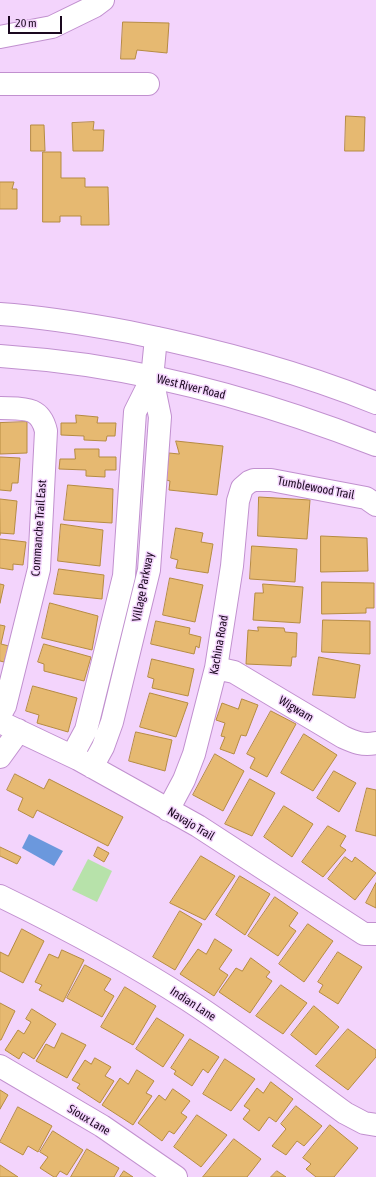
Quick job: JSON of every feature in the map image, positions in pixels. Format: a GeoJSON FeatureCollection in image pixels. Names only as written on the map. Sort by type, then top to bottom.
{"type":"FeatureCollection","features":[{"type":"Feature","properties":{"kind":"street"},"geometry":{"type":"LineString","coordinates":[[0,37],[52,27],[95,6],[103,0]]}},
{"type":"Feature","properties":{"kind":"street"},"geometry":{"type":"LineString","coordinates":[[0,84],[148,84]]}},
{"type":"Feature","properties":{"kind":"street"},"geometry":{"type":"LineString","coordinates":[[0,314],[77,323],[156,338],[276,368],[376,403]]}},
{"type":"Feature","properties":{"kind":"street","name":"Village Parkway"},"geometry":{"type":"LineString","coordinates":[[92,767],[103,747],[112,722],[148,570],[160,417],[152,378],[156,338]]}},
{"type":"Feature","properties":{"kind":"street","name":"West River Road"},"geometry":{"type":"LineString","coordinates":[[0,356],[89,366],[198,388],[274,409],[376,445]]}},
{"type":"Feature","properties":{"kind":"street","name":"Village Parkway"},"geometry":{"type":"LineString","coordinates":[[72,756],[86,730],[124,576],[135,412],[152,378]]}},
{"type":"Feature","properties":{"kind":"street","name":"Commanche Trail East"},"geometry":{"type":"LineString","coordinates":[[0,408],[24,409],[35,412],[44,422],[46,431],[39,569],[5,706],[0,715]]}},
{"type":"Feature","properties":{"kind":"street","name":"Tumblewood Trail"},"geometry":{"type":"LineString","coordinates":[[254,480],[271,480],[366,498],[376,505]]}},
{"type":"Feature","properties":{"kind":"street","name":"Kachina Road"},"geometry":{"type":"LineString","coordinates":[[168,810],[184,780],[194,754],[216,668],[232,566],[238,501],[242,488],[254,480]]}},
{"type":"Feature","properties":{"kind":"street","name":"Wigwam"},"geometry":{"type":"LineString","coordinates":[[216,668],[234,672],[343,737],[358,744],[367,745],[376,743]]}},
{"type":"Feature","properties":{"kind":"street"},"geometry":{"type":"LineString","coordinates":[[0,757],[13,739],[9,726]]}},
{"type":"Feature","properties":{"kind":"street","name":"Navajo Trail"},"geometry":{"type":"LineString","coordinates":[[9,726],[72,756],[198,826],[364,934],[376,934]]}},
{"type":"Feature","properties":{"kind":"street","name":"Indian Lane"},"geometry":{"type":"LineString","coordinates":[[3,904],[115,956],[188,1000],[236,1033],[345,1113],[364,1124],[376,1125]]}},
{"type":"Feature","properties":{"kind":"street","name":"Sioux Lane"},"geometry":{"type":"LineString","coordinates":[[0,1066],[102,1126],[176,1177]]}},
{"type":"Feature","properties":{"kind":"green space"},"geometry":{"type":"Polygon","coordinates":[[[88,859],[112,871],[97,902],[72,890],[88,859]]]}},
{"type":"Feature","properties":{"kind":"water"},"geometry":{"type":"Polygon","coordinates":[[[29,834],[63,851],[54,866],[22,848],[29,834]]]}},
{"type":"Feature","properties":{"kind":"building"},"geometry":{"type":"Polygon","coordinates":[[[123,22],[169,23],[167,53],[137,50],[135,59],[121,59],[123,22]]]}},
{"type":"Feature","properties":{"kind":"building"},"geometry":{"type":"Polygon","coordinates":[[[346,116],[365,117],[364,151],[345,151],[346,116]]]}},
{"type":"Feature","properties":{"kind":"building"},"geometry":{"type":"Polygon","coordinates":[[[94,122],[93,130],[104,130],[103,151],[73,151],[72,123],[94,122]]]}},
{"type":"Feature","properties":{"kind":"building"},"geometry":{"type":"Polygon","coordinates":[[[31,125],[44,125],[45,151],[31,151],[31,125]]]}},
{"type":"Feature","properties":{"kind":"building"},"geometry":{"type":"Polygon","coordinates":[[[43,152],[61,152],[61,178],[85,178],[85,187],[108,187],[109,225],[81,225],[81,216],[60,216],[60,222],[43,222],[43,152]]]}},
{"type":"Feature","properties":{"kind":"building"},"geometry":{"type":"Polygon","coordinates":[[[0,182],[14,182],[12,189],[17,189],[17,209],[0,209],[0,182]]]}},
{"type":"Feature","properties":{"kind":"building"},"geometry":{"type":"Polygon","coordinates":[[[76,415],[98,417],[97,423],[116,423],[115,436],[107,436],[106,441],[84,440],[84,436],[61,435],[61,423],[76,423],[76,415]]]}},
{"type":"Feature","properties":{"kind":"building"},"geometry":{"type":"Polygon","coordinates":[[[27,422],[27,453],[0,454],[0,423],[27,422]]]}},
{"type":"Feature","properties":{"kind":"building"},"geometry":{"type":"Polygon","coordinates":[[[176,441],[223,446],[217,495],[169,490],[170,481],[166,480],[169,453],[179,454],[176,441]]]}},
{"type":"Feature","properties":{"kind":"building"},"geometry":{"type":"Polygon","coordinates":[[[75,449],[99,449],[99,457],[116,457],[116,470],[105,470],[105,477],[86,476],[86,470],[59,469],[60,459],[75,459],[75,449]]]}},
{"type":"Feature","properties":{"kind":"building"},"geometry":{"type":"Polygon","coordinates":[[[0,457],[20,458],[18,483],[12,483],[11,491],[0,490],[0,457]]]}},
{"type":"Feature","properties":{"kind":"building"},"geometry":{"type":"Polygon","coordinates":[[[68,485],[113,489],[112,523],[64,520],[68,485]]]}},
{"type":"Feature","properties":{"kind":"building"},"geometry":{"type":"Polygon","coordinates":[[[259,497],[310,500],[307,539],[258,536],[259,497]]]}},
{"type":"Feature","properties":{"kind":"building"},"geometry":{"type":"Polygon","coordinates":[[[0,499],[17,501],[14,534],[0,533],[0,499]]]}},
{"type":"Feature","properties":{"kind":"building"},"geometry":{"type":"Polygon","coordinates":[[[61,524],[103,530],[100,566],[58,561],[61,524]]]}},
{"type":"Feature","properties":{"kind":"building"},"geometry":{"type":"Polygon","coordinates":[[[176,528],[203,533],[201,542],[213,544],[208,573],[176,568],[178,560],[171,558],[176,528]]]}},
{"type":"Feature","properties":{"kind":"building"},"geometry":{"type":"Polygon","coordinates":[[[321,536],[367,538],[368,571],[321,572],[321,536]]]}},
{"type":"Feature","properties":{"kind":"building"},"geometry":{"type":"Polygon","coordinates":[[[0,539],[26,542],[23,565],[13,564],[13,570],[0,568],[0,539]]]}},
{"type":"Feature","properties":{"kind":"building"},"geometry":{"type":"Polygon","coordinates":[[[252,546],[297,549],[295,582],[250,579],[252,546]]]}},
{"type":"Feature","properties":{"kind":"building"},"geometry":{"type":"Polygon","coordinates":[[[59,569],[104,575],[102,599],[54,594],[59,569]]]}},
{"type":"Feature","properties":{"kind":"building"},"geometry":{"type":"Polygon","coordinates":[[[170,578],[203,585],[195,622],[163,615],[170,578]]]}},
{"type":"Feature","properties":{"kind":"building"},"geometry":{"type":"Polygon","coordinates":[[[322,582],[374,583],[374,608],[366,608],[366,613],[322,614],[322,582]]]}},
{"type":"Feature","properties":{"kind":"building"},"geometry":{"type":"Polygon","coordinates":[[[0,584],[4,585],[0,603],[0,584]]]}},
{"type":"Feature","properties":{"kind":"building"},"geometry":{"type":"Polygon","coordinates":[[[263,584],[303,587],[300,623],[253,620],[255,593],[263,593],[263,584]]]}},
{"type":"Feature","properties":{"kind":"building"},"geometry":{"type":"Polygon","coordinates":[[[50,603],[98,616],[92,650],[42,638],[50,603]]]}},
{"type":"Feature","properties":{"kind":"building"},"geometry":{"type":"Polygon","coordinates":[[[323,620],[370,621],[370,654],[322,652],[323,620]]]}},
{"type":"Feature","properties":{"kind":"building"},"geometry":{"type":"Polygon","coordinates":[[[156,621],[190,628],[189,634],[201,637],[199,648],[196,646],[194,654],[151,644],[156,621]]]}},
{"type":"Feature","properties":{"kind":"building"},"geometry":{"type":"Polygon","coordinates":[[[0,625],[5,626],[1,644],[9,646],[4,662],[0,661],[0,625]]]}},
{"type":"Feature","properties":{"kind":"building"},"geometry":{"type":"Polygon","coordinates":[[[258,627],[284,628],[285,632],[297,633],[296,657],[292,657],[291,666],[246,664],[248,630],[258,631],[258,627]]]}},
{"type":"Feature","properties":{"kind":"building"},"geometry":{"type":"Polygon","coordinates":[[[44,644],[91,657],[84,681],[44,671],[44,664],[38,662],[44,644]]]}},
{"type":"Feature","properties":{"kind":"building"},"geometry":{"type":"Polygon","coordinates":[[[319,657],[360,665],[355,698],[313,695],[319,657]]]}},
{"type":"Feature","properties":{"kind":"building"},"geometry":{"type":"Polygon","coordinates":[[[152,659],[194,669],[188,696],[152,688],[154,679],[148,677],[152,659]]]}},
{"type":"Feature","properties":{"kind":"building"},"geometry":{"type":"Polygon","coordinates":[[[33,686],[77,698],[68,732],[37,723],[39,715],[26,711],[33,686]]]}},
{"type":"Feature","properties":{"kind":"building"},"geometry":{"type":"Polygon","coordinates":[[[150,693],[188,703],[176,737],[140,727],[150,693]]]}},
{"type":"Feature","properties":{"kind":"building"},"geometry":{"type":"Polygon","coordinates":[[[242,699],[258,705],[246,736],[241,735],[234,754],[220,749],[225,737],[221,736],[225,723],[216,720],[222,703],[238,709],[242,699]]]}},
{"type":"Feature","properties":{"kind":"building"},"geometry":{"type":"Polygon","coordinates":[[[271,711],[296,724],[267,777],[250,768],[255,758],[247,754],[271,711]]]}},
{"type":"Feature","properties":{"kind":"building"},"geometry":{"type":"Polygon","coordinates":[[[136,732],[172,740],[165,771],[129,761],[136,732]]]}},
{"type":"Feature","properties":{"kind":"building"},"geometry":{"type":"Polygon","coordinates":[[[304,734],[337,755],[313,791],[281,773],[304,734]]]}},
{"type":"Feature","properties":{"kind":"building"},"geometry":{"type":"Polygon","coordinates":[[[215,754],[244,771],[223,811],[193,795],[215,754]]]}},
{"type":"Feature","properties":{"kind":"building"},"geometry":{"type":"Polygon","coordinates":[[[334,771],[356,783],[339,812],[317,798],[334,771]]]}},
{"type":"Feature","properties":{"kind":"building"},"geometry":{"type":"Polygon","coordinates":[[[15,774],[44,789],[49,779],[123,817],[108,846],[37,810],[33,818],[18,810],[23,798],[7,790],[15,774]]]}},
{"type":"Feature","properties":{"kind":"building"},"geometry":{"type":"Polygon","coordinates":[[[250,779],[275,793],[252,836],[225,824],[250,779]]]}},
{"type":"Feature","properties":{"kind":"building"},"geometry":{"type":"Polygon","coordinates":[[[367,788],[376,790],[376,836],[356,831],[367,788]]]}},
{"type":"Feature","properties":{"kind":"building"},"geometry":{"type":"Polygon","coordinates":[[[284,806],[313,824],[292,857],[264,837],[284,806]]]}},
{"type":"Feature","properties":{"kind":"building"},"geometry":{"type":"Polygon","coordinates":[[[328,826],[346,836],[340,846],[346,850],[323,877],[302,862],[328,826]]]}},
{"type":"Feature","properties":{"kind":"building"},"geometry":{"type":"Polygon","coordinates":[[[0,847],[21,857],[17,864],[0,856],[0,847]]]}},
{"type":"Feature","properties":{"kind":"building"},"geometry":{"type":"Polygon","coordinates":[[[98,847],[109,853],[104,862],[94,856],[98,847]]]}},
{"type":"Feature","properties":{"kind":"building"},"geometry":{"type":"Polygon","coordinates":[[[201,856],[235,876],[205,920],[170,903],[201,856]]]}},
{"type":"Feature","properties":{"kind":"building"},"geometry":{"type":"Polygon","coordinates":[[[345,857],[352,862],[355,857],[376,873],[355,900],[328,879],[345,857]]]}},
{"type":"Feature","properties":{"kind":"building"},"geometry":{"type":"Polygon","coordinates":[[[240,876],[270,894],[245,935],[216,915],[240,876]]]}},
{"type":"Feature","properties":{"kind":"building"},"geometry":{"type":"Polygon","coordinates":[[[376,883],[376,908],[366,903],[376,883]]]}},
{"type":"Feature","properties":{"kind":"building"},"geometry":{"type":"Polygon","coordinates":[[[275,897],[298,913],[289,926],[296,931],[278,956],[248,936],[275,897]]]}},
{"type":"Feature","properties":{"kind":"building"},"geometry":{"type":"Polygon","coordinates":[[[180,911],[202,924],[175,970],[153,957],[180,911]]]}},
{"type":"Feature","properties":{"kind":"building"},"geometry":{"type":"Polygon","coordinates":[[[308,924],[333,941],[304,982],[279,964],[308,924]]]}},
{"type":"Feature","properties":{"kind":"building"},"geometry":{"type":"Polygon","coordinates":[[[22,929],[44,941],[23,983],[0,971],[0,952],[8,956],[22,929]]]}},
{"type":"Feature","properties":{"kind":"building"},"geometry":{"type":"Polygon","coordinates":[[[215,939],[232,950],[219,969],[228,975],[214,996],[180,974],[198,949],[206,954],[215,939]]]}},
{"type":"Feature","properties":{"kind":"building"},"geometry":{"type":"Polygon","coordinates":[[[62,950],[84,960],[63,1002],[39,990],[42,985],[35,982],[49,954],[58,958],[62,950]]]}},
{"type":"Feature","properties":{"kind":"building"},"geometry":{"type":"Polygon","coordinates":[[[338,952],[362,967],[338,1004],[319,992],[323,985],[318,982],[338,952]]]}},
{"type":"Feature","properties":{"kind":"building"},"geometry":{"type":"Polygon","coordinates":[[[251,958],[270,972],[266,977],[272,981],[250,1013],[219,992],[236,968],[242,971],[251,958]]]}},
{"type":"Feature","properties":{"kind":"building"},"geometry":{"type":"Polygon","coordinates":[[[85,965],[111,979],[104,990],[114,996],[102,1017],[67,998],[85,965]]]}},
{"type":"Feature","properties":{"kind":"building"},"geometry":{"type":"Polygon","coordinates":[[[281,985],[307,1003],[283,1034],[256,1016],[281,985]]]}},
{"type":"Feature","properties":{"kind":"building"},"geometry":{"type":"Polygon","coordinates":[[[125,987],[156,1006],[133,1045],[101,1027],[125,987]]]}},
{"type":"Feature","properties":{"kind":"building"},"geometry":{"type":"Polygon","coordinates":[[[0,1003],[15,1011],[1,1040],[0,1040],[0,1003]]]}},
{"type":"Feature","properties":{"kind":"building"},"geometry":{"type":"Polygon","coordinates":[[[314,1006],[339,1027],[316,1055],[291,1035],[314,1006]]]}},
{"type":"Feature","properties":{"kind":"building"},"geometry":{"type":"Polygon","coordinates":[[[32,1009],[56,1024],[34,1059],[23,1052],[19,1059],[5,1050],[18,1030],[24,1034],[31,1022],[26,1019],[32,1009]]]}},
{"type":"Feature","properties":{"kind":"building"},"geometry":{"type":"Polygon","coordinates":[[[157,1018],[184,1035],[163,1067],[136,1049],[157,1018]]]}},
{"type":"Feature","properties":{"kind":"building"},"geometry":{"type":"Polygon","coordinates":[[[348,1029],[376,1050],[376,1057],[348,1090],[316,1066],[348,1029]]]}},
{"type":"Feature","properties":{"kind":"building"},"geometry":{"type":"Polygon","coordinates":[[[62,1033],[86,1045],[67,1078],[36,1061],[46,1044],[54,1048],[62,1033]]]}},
{"type":"Feature","properties":{"kind":"building"},"geometry":{"type":"Polygon","coordinates":[[[190,1039],[219,1057],[208,1073],[203,1069],[192,1086],[174,1074],[176,1071],[171,1068],[190,1039]]]}},
{"type":"Feature","properties":{"kind":"building"},"geometry":{"type":"Polygon","coordinates":[[[95,1058],[111,1067],[105,1076],[114,1081],[100,1103],[77,1088],[80,1084],[72,1080],[85,1060],[91,1064],[95,1058]]]}},
{"type":"Feature","properties":{"kind":"building"},"geometry":{"type":"Polygon","coordinates":[[[225,1059],[255,1079],[231,1111],[203,1094],[225,1059]]]}},
{"type":"Feature","properties":{"kind":"building"},"geometry":{"type":"Polygon","coordinates":[[[137,1070],[154,1081],[146,1093],[152,1096],[133,1125],[102,1105],[120,1078],[128,1084],[137,1070]]]}},
{"type":"Feature","properties":{"kind":"building"},"geometry":{"type":"Polygon","coordinates":[[[271,1082],[293,1099],[276,1122],[269,1117],[259,1131],[243,1119],[250,1110],[244,1106],[257,1088],[263,1093],[271,1082]]]}},
{"type":"Feature","properties":{"kind":"building"},"geometry":{"type":"Polygon","coordinates":[[[173,1089],[190,1101],[181,1113],[187,1117],[174,1134],[169,1131],[162,1141],[138,1123],[159,1095],[165,1100],[173,1089]]]}},
{"type":"Feature","properties":{"kind":"building"},"geometry":{"type":"Polygon","coordinates":[[[0,1090],[8,1095],[0,1109],[0,1090]]]}},
{"type":"Feature","properties":{"kind":"building"},"geometry":{"type":"Polygon","coordinates":[[[296,1106],[322,1126],[304,1146],[297,1141],[286,1155],[272,1146],[286,1129],[281,1124],[296,1106]]]}},
{"type":"Feature","properties":{"kind":"building"},"geometry":{"type":"Polygon","coordinates":[[[18,1107],[52,1126],[38,1152],[28,1146],[23,1155],[0,1142],[18,1107]]]}},
{"type":"Feature","properties":{"kind":"building"},"geometry":{"type":"Polygon","coordinates":[[[197,1115],[227,1135],[201,1167],[174,1147],[197,1115]]]}},
{"type":"Feature","properties":{"kind":"building"},"geometry":{"type":"Polygon","coordinates":[[[330,1125],[358,1148],[334,1177],[316,1177],[306,1169],[311,1164],[303,1158],[330,1125]]]}},
{"type":"Feature","properties":{"kind":"building"},"geometry":{"type":"Polygon","coordinates":[[[53,1131],[83,1150],[67,1175],[60,1171],[56,1177],[54,1177],[40,1168],[48,1157],[40,1152],[53,1131]]]}},
{"type":"Feature","properties":{"kind":"building"},"geometry":{"type":"Polygon","coordinates":[[[234,1139],[261,1159],[247,1177],[203,1177],[234,1139]]]}},
{"type":"Feature","properties":{"kind":"building"},"geometry":{"type":"Polygon","coordinates":[[[87,1149],[119,1168],[114,1177],[71,1177],[87,1149]]]}},
{"type":"Feature","properties":{"kind":"building"},"geometry":{"type":"Polygon","coordinates":[[[0,1165],[18,1177],[0,1177],[0,1165]]]}},
{"type":"Feature","properties":{"kind":"building"},"geometry":{"type":"Polygon","coordinates":[[[124,1171],[133,1177],[120,1177],[124,1171]]]}},
{"type":"Feature","properties":{"kind":"building"},"geometry":{"type":"Polygon","coordinates":[[[277,1171],[286,1177],[271,1177],[277,1171]]]}}]}
